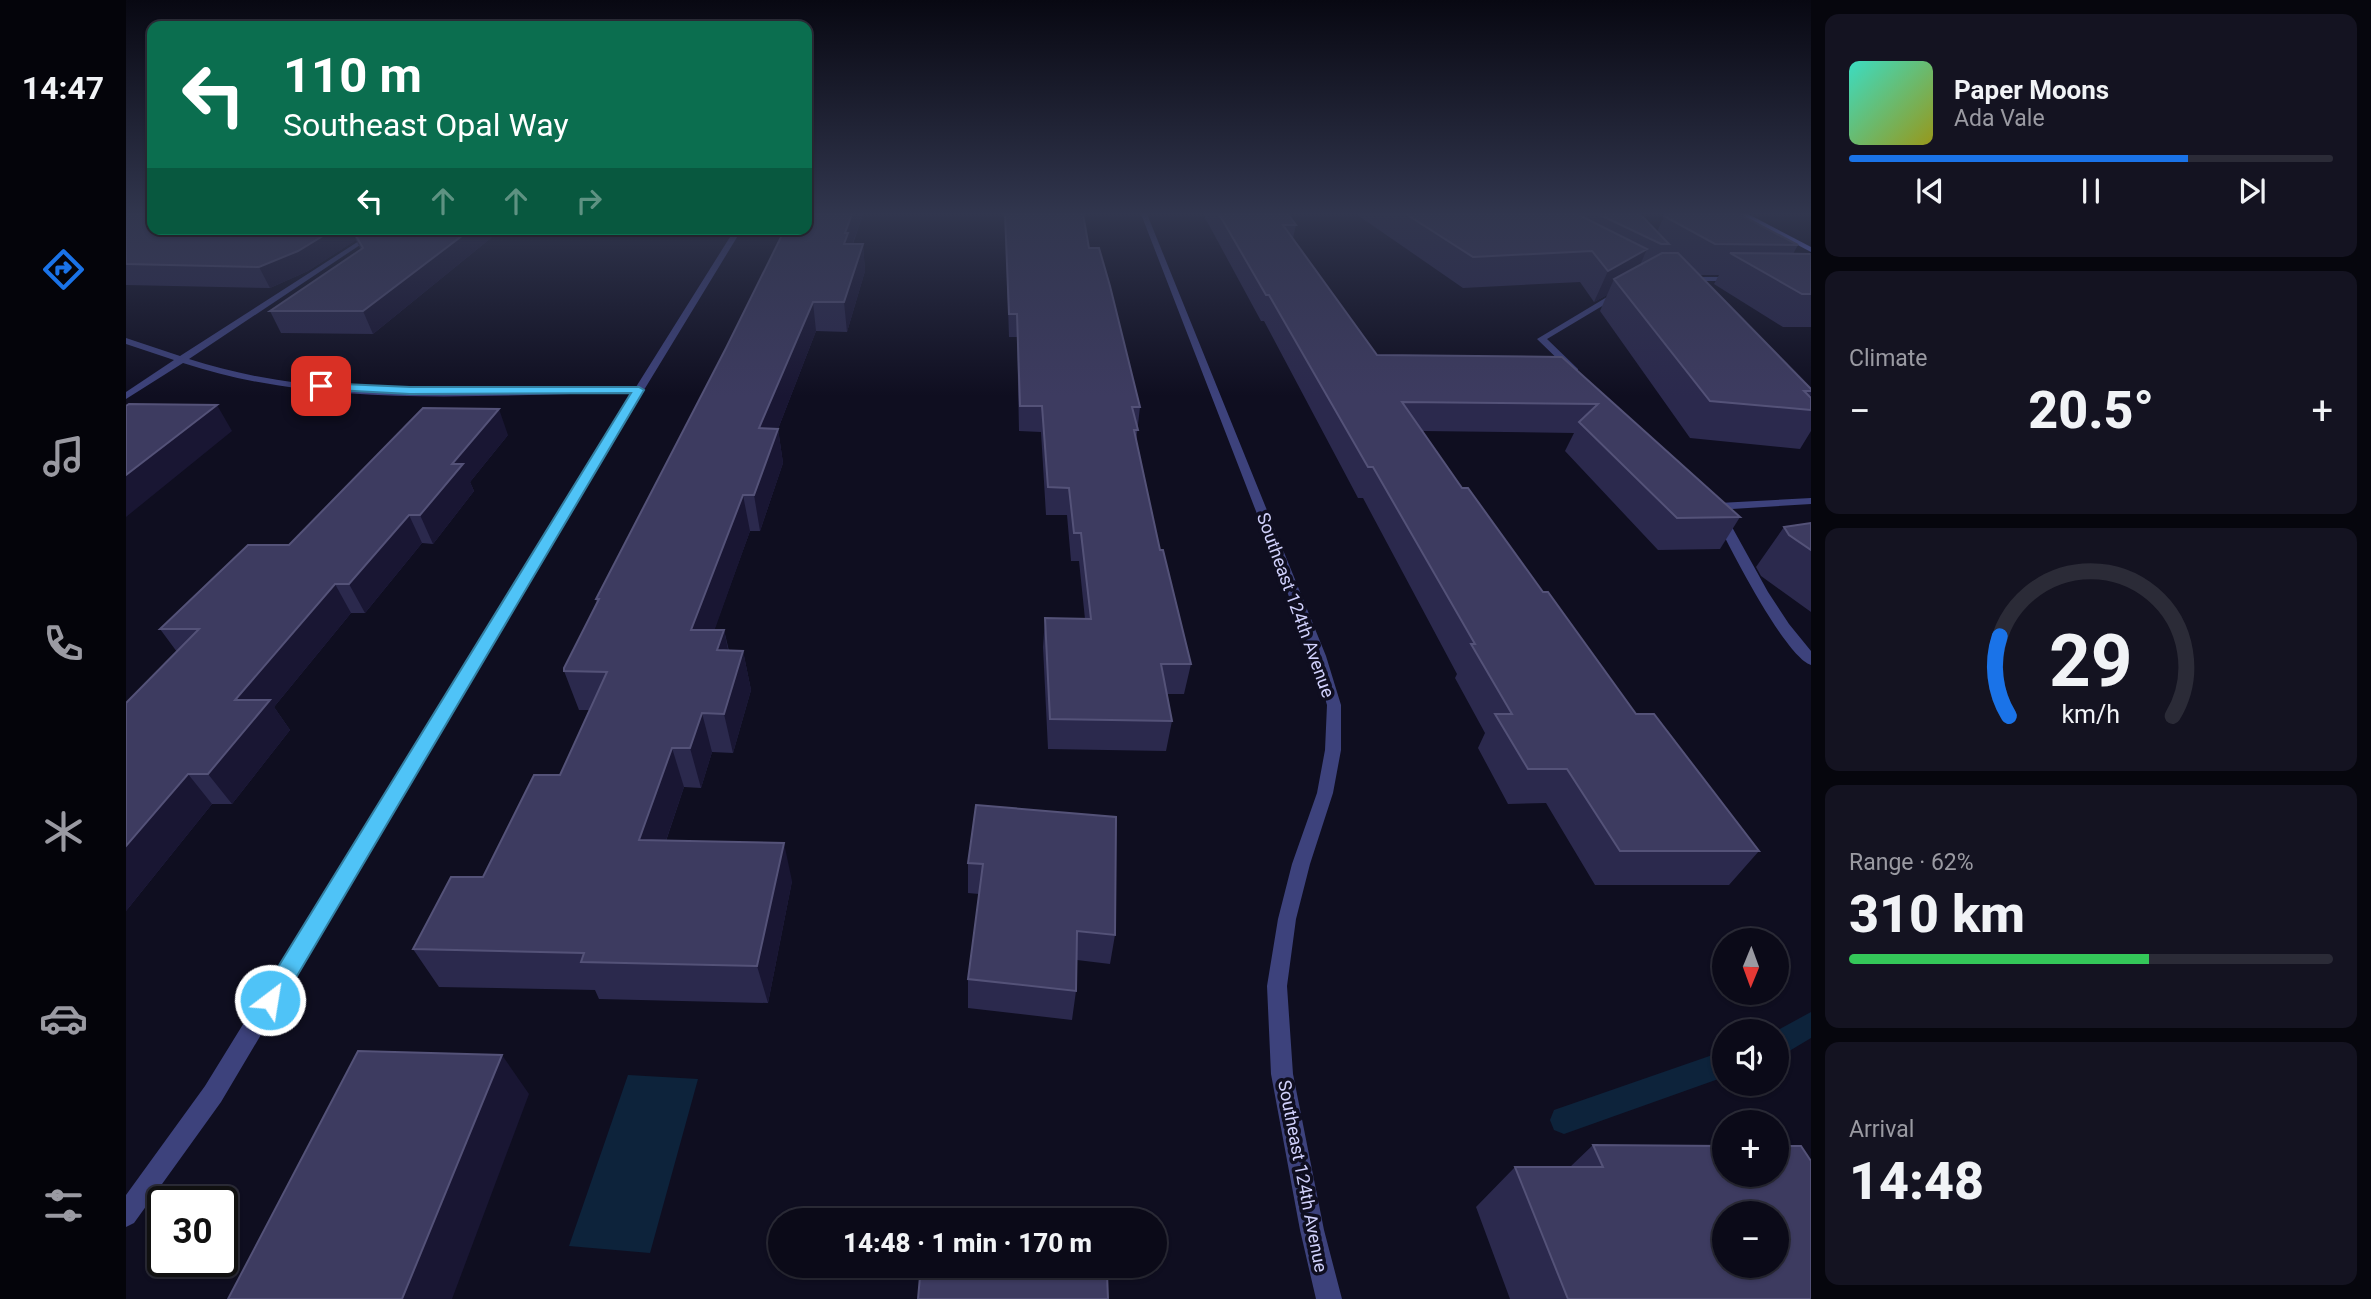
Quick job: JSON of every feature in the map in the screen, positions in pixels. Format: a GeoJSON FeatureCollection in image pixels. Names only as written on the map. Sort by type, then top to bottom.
{"type":"FeatureCollection","features":[{"type":"Feature","properties":{"kind":"street"},"geometry":{"type":"LineString","coordinates":[[126,396],[311,275]]}},
{"type":"Feature","properties":{"kind":"street"},"geometry":{"type":"LineString","coordinates":[[126,1215],[213,1094],[711,275]]}},
{"type":"Feature","properties":{"kind":"street","name":"Southeast 124th Avenue"},"geometry":{"type":"LineString","coordinates":[[1168,275],[1319,656],[1334,705],[1333,750],[1325,793],[1301,864],[1287,919],[1278,986],[1282,1074],[1312,1230],[1329,1299]]}},
{"type":"Feature","properties":{"kind":"street"},"geometry":{"type":"LineString","coordinates":[[1671,279],[1748,279]]}},
{"type":"Feature","properties":{"kind":"street"},"geometry":{"type":"LineString","coordinates":[[1580,376],[1541,339],[1633,286]]}},
{"type":"Feature","properties":{"kind":"street"},"geometry":{"type":"LineString","coordinates":[[126,341],[258,380],[359,390],[639,390]]}},
{"type":"Feature","properties":{"kind":"street"},"geometry":{"type":"LineString","coordinates":[[1811,500],[1711,503],[1759,592],[1792,640],[1811,660]]}},
{"type":"Feature","properties":{"kind":"water"},"geometry":{"type":"Polygon","coordinates":[[[628,1075],[698,1079],[650,1253],[569,1246],[628,1075]]]}},
{"type":"Feature","properties":{"kind":"building"},"geometry":{"type":"Polygon","coordinates":[[[324,275],[411,275],[363,311],[270,311],[324,275]]]}},
{"type":"Feature","properties":{"kind":"building"},"geometry":{"type":"Polygon","coordinates":[[[762,275],[853,275],[844,302],[813,302],[759,428],[778,429],[754,495],[743,495],[691,630],[724,630],[717,650],[743,651],[724,714],[702,713],[690,748],[672,748],[639,840],[784,843],[757,966],[581,962],[584,953],[413,949],[451,877],[483,877],[534,775],[560,775],[607,672],[564,671],[564,668],[599,599],[596,599],[762,275]]]}},
{"type":"Feature","properties":{"kind":"building"},"geometry":{"type":"Polygon","coordinates":[[[1007,275],[1107,275],[1140,407],[1132,407],[1138,430],[1134,430],[1160,550],[1163,550],[1191,664],[1161,664],[1172,721],[1050,719],[1045,618],[1091,619],[1081,533],[1074,533],[1069,488],[1048,487],[1042,406],[1020,406],[1017,314],[1009,314],[1007,275]]]}},
{"type":"Feature","properties":{"kind":"building"},"geometry":{"type":"Polygon","coordinates":[[[1254,275],[1319,275],[1377,355],[1562,357],[1740,517],[1677,518],[1579,422],[1598,404],[1402,402],[1462,488],[1468,488],[1543,592],[1548,592],[1636,714],[1654,714],[1759,851],[1620,851],[1567,769],[1528,769],[1495,714],[1512,714],[1471,644],[1475,644],[1373,467],[1368,467],[1269,295],[1266,295],[1254,275]]]}},
{"type":"Feature","properties":{"kind":"building"},"geometry":{"type":"Polygon","coordinates":[[[1622,275],[1699,275],[1811,389],[1804,391],[1811,398],[1811,410],[1710,401],[1614,279],[1622,275]]]}},
{"type":"Feature","properties":{"kind":"building"},"geometry":{"type":"Polygon","coordinates":[[[1768,275],[1811,275],[1811,294],[1802,294],[1768,275]]]}},
{"type":"Feature","properties":{"kind":"building"},"geometry":{"type":"Polygon","coordinates":[[[217,405],[126,475],[126,406],[217,405]]]}},
{"type":"Feature","properties":{"kind":"building"},"geometry":{"type":"Polygon","coordinates":[[[423,408],[499,409],[452,464],[463,464],[420,515],[409,515],[349,584],[335,584],[235,700],[270,700],[208,774],[188,774],[126,846],[126,703],[199,629],[160,629],[248,545],[289,545],[423,408]]]}},
{"type":"Feature","properties":{"kind":"building"},"geometry":{"type":"Polygon","coordinates":[[[1811,523],[1811,550],[1789,535],[1784,527],[1811,523]]]}},
{"type":"Feature","properties":{"kind":"building"},"geometry":{"type":"Polygon","coordinates":[[[976,805],[1116,817],[1115,935],[1077,931],[1076,991],[968,979],[983,864],[968,863],[976,805]]]}},
{"type":"Feature","properties":{"kind":"building"},"geometry":{"type":"Polygon","coordinates":[[[358,1051],[502,1055],[402,1299],[228,1299],[358,1051]]]}},
{"type":"Feature","properties":{"kind":"building"},"geometry":{"type":"Polygon","coordinates":[[[1593,1145],[1712,1146],[1712,1187],[1789,1187],[1789,1146],[1801,1146],[1811,1161],[1811,1299],[1568,1299],[1515,1167],[1603,1167],[1593,1145]]]}},
{"type":"Feature","properties":{"kind":"building"},"geometry":{"type":"Polygon","coordinates":[[[920,1278],[1107,1278],[1108,1299],[918,1299],[920,1278]]]}},
{"type":"Feature","properties":{"kind":"waterway"},"geometry":{"type":"LineString","coordinates":[[1789,1038],[1811,1024]]}},
{"type":"Feature","properties":{"kind":"waterway"},"geometry":{"type":"LineString","coordinates":[[1564,1120],[1712,1068]]}},
{"type":"Feature","properties":{"kind":"route"},"geometry":{"type":"LineString","coordinates":[[270,1000],[639,390],[410,391],[321,386]]}}]}
